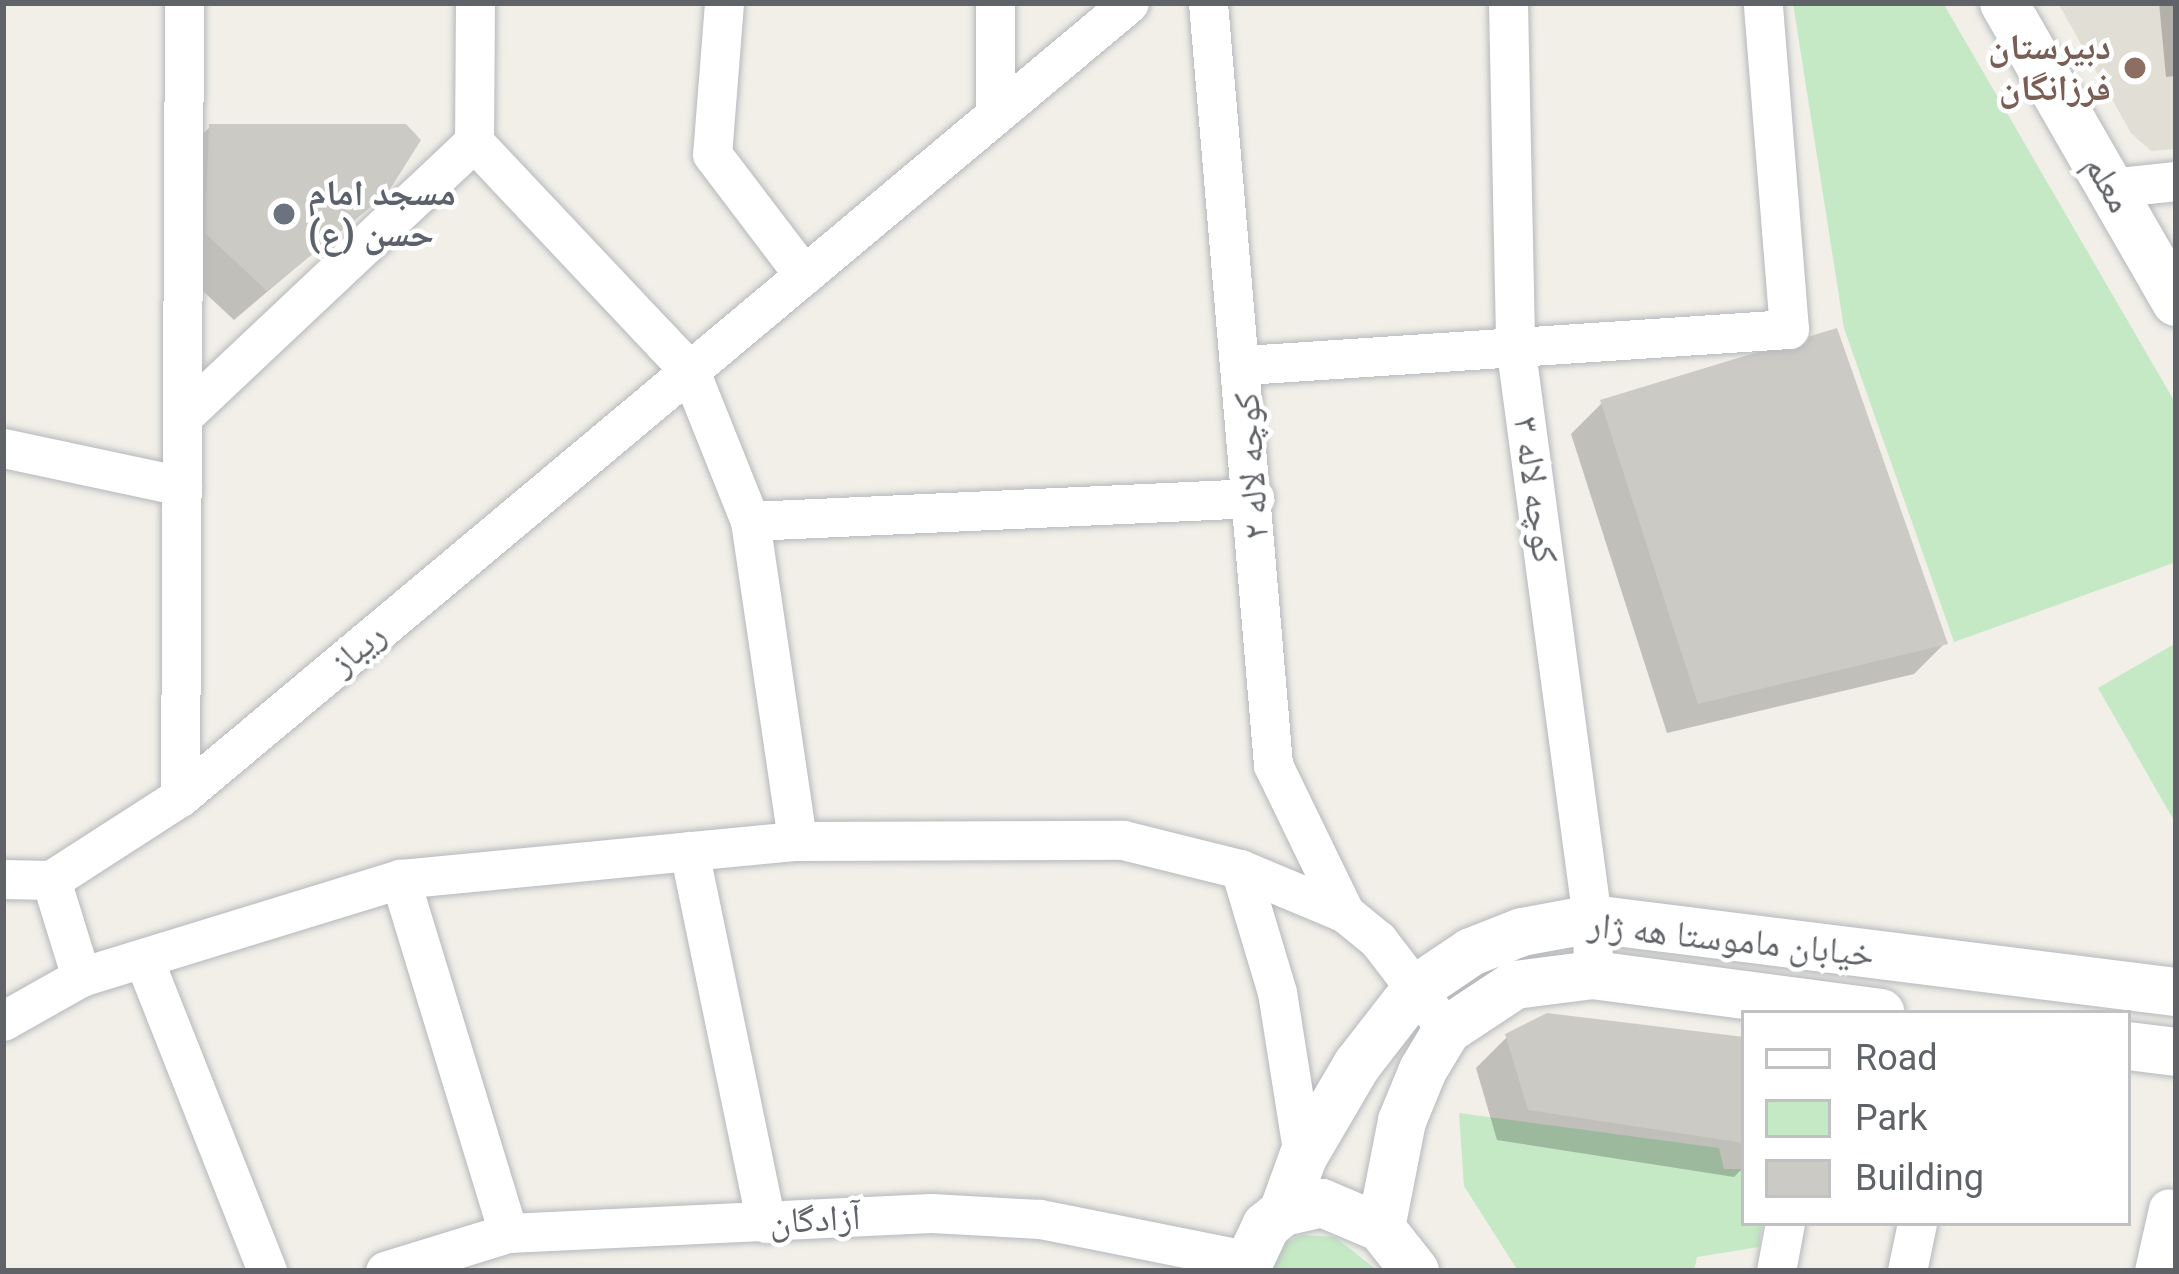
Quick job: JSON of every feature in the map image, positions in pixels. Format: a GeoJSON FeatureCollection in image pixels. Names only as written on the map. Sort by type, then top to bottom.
{"type":"FeatureCollection","features":[{"type":"Feature","properties":{"kind":"street"},"geometry":{"type":"LineString","coordinates":[[180,797],[184,3]]}},
{"type":"Feature","properties":{"kind":"street"},"geometry":{"type":"LineString","coordinates":[[475,3],[474,142],[690,371],[750,521],[796,841]]}},
{"type":"Feature","properties":{"kind":"street"},"geometry":{"type":"LineString","coordinates":[[724,3],[712,154],[804,275]]}},
{"type":"Feature","properties":{"kind":"street"},"geometry":{"type":"LineString","coordinates":[[994,3],[995,115]]}},
{"type":"Feature","properties":{"kind":"street","name":"ریباز"},"geometry":{"type":"LineString","coordinates":[[51,880],[180,797],[1130,3]]}},
{"type":"Feature","properties":{"kind":"street","name":"کوچه لاله ۲"},"geometry":{"type":"LineString","coordinates":[[1208,3],[1245,365],[1273,765],[1345,913]]}},
{"type":"Feature","properties":{"kind":"street","name":"کوچه لاله ۳"},"geometry":{"type":"LineString","coordinates":[[1508,3],[1515,344],[1592,919],[1593,975]]}},
{"type":"Feature","properties":{"kind":"street"},"geometry":{"type":"LineString","coordinates":[[1245,365],[1790,329],[1763,3]]}},
{"type":"Feature","properties":{"kind":"street","name":"معلم"},"geometry":{"type":"LineString","coordinates":[[2004,3],[2176,302]]}},
{"type":"Feature","properties":{"kind":"street"},"geometry":{"type":"LineString","coordinates":[[182,417],[474,142]]}},
{"type":"Feature","properties":{"kind":"street"},"geometry":{"type":"LineString","coordinates":[[2110,188],[2176,181]]}},
{"type":"Feature","properties":{"kind":"street"},"geometry":{"type":"LineString","coordinates":[[3,448],[182,486]]}},
{"type":"Feature","properties":{"kind":"street"},"geometry":{"type":"LineString","coordinates":[[750,521],[1254,499]]}},
{"type":"Feature","properties":{"kind":"street"},"geometry":{"type":"LineString","coordinates":[[3,1021],[81,977],[400,879],[796,841],[1123,840],[1240,869],[1345,913],[1447,1030],[1402,1121],[1398,1248]]}},
{"type":"Feature","properties":{"kind":"street"},"geometry":{"type":"LineString","coordinates":[[689,851],[766,1222]]}},
{"type":"Feature","properties":{"kind":"street"},"geometry":{"type":"LineString","coordinates":[[1240,869],[1277,992],[1303,1157]]}},
{"type":"Feature","properties":{"kind":"street"},"geometry":{"type":"LineString","coordinates":[[3,879],[51,880],[81,977]]}},
{"type":"Feature","properties":{"kind":"street"},"geometry":{"type":"LineString","coordinates":[[400,879],[508,1233]]}},
{"type":"Feature","properties":{"kind":"street","name":"خیابان ماموستا هه ژار"},"geometry":{"type":"LineString","coordinates":[[1245,1265],[1283,1212],[1303,1157],[1357,1065],[1416,989],[1472,952],[1522,932],[1592,919],[2176,992]]}},
{"type":"Feature","properties":{"kind":"street"},"geometry":{"type":"LineString","coordinates":[[144,960],[267,1271]]}},
{"type":"Feature","properties":{"kind":"street","name":"خیابان ماموستا هه ژار"},"geometry":{"type":"LineString","coordinates":[[1447,1030],[1515,985],[1593,975],[1857,1010]]}},
{"type":"Feature","properties":{"kind":"street"},"geometry":{"type":"LineString","coordinates":[[2131,1046],[2176,1052]]}},
{"type":"Feature","properties":{"kind":"street"},"geometry":{"type":"LineString","coordinates":[[1283,1212],[1322,1203],[1442,1271]]}},
{"type":"Feature","properties":{"kind":"street"},"geometry":{"type":"LineString","coordinates":[[2154,1271],[2168,1209]]}},
{"type":"Feature","properties":{"kind":"street","name":"آزادگان"},"geometry":{"type":"LineString","coordinates":[[386,1271],[508,1233],[931,1213],[1040,1219],[1245,1265]]}},
{"type":"Feature","properties":{"kind":"street"},"geometry":{"type":"LineString","coordinates":[[1776,1271],[1784,1226]]}},
{"type":"Feature","properties":{"kind":"street"},"geometry":{"type":"LineString","coordinates":[[1907,1271],[1917,1226]]}},
{"type":"Feature","properties":{"kind":"shaded area","name":"دبیرستان فرزانگان"},"geometry":{"type":"Polygon","coordinates":[[[2058,3],[2176,3],[2176,149],[2151,151],[2131,133],[2058,3]]]}},
{"type":"Feature","properties":{"kind":"green space"},"geometry":{"type":"Polygon","coordinates":[[[1793,3],[1943,3],[2176,404],[2176,562],[1954,642],[1844,328],[1793,3]]]}},
{"type":"Feature","properties":{"kind":"green space"},"geometry":{"type":"Polygon","coordinates":[[[2176,643],[2176,824],[2098,688],[2176,643]]]}},
{"type":"Feature","properties":{"kind":"green space"},"geometry":{"type":"Polygon","coordinates":[[[1459,1113],[1719,1148],[1724,1169],[1741,1169],[1741,1226],[1762,1226],[1759,1247],[1697,1257],[1694,1271],[1518,1271],[1464,1186],[1459,1113]]]}},
{"type":"Feature","properties":{"kind":"green space"},"geometry":{"type":"Polygon","coordinates":[[[1302,1235],[1335,1237],[1378,1271],[1270,1271],[1287,1242],[1302,1235]]]}},
{"type":"Feature","properties":{"kind":"building","name":"مسجد امام حسن (ع)"},"geometry":{"type":"Polygon","coordinates":[[[209,124],[406,124],[421,140],[387,194],[267,291],[205,233],[209,124]]]}},
{"type":"Feature","properties":{"kind":"building"},"geometry":{"type":"Polygon","coordinates":[[[1837,328],[1948,644],[1698,704],[1600,400],[1837,328]]]}},
{"type":"Feature","properties":{"kind":"building"},"geometry":{"type":"Polygon","coordinates":[[[1547,1013],[1741,1037],[1741,1143],[1528,1110],[1505,1034],[1547,1013]]]}},
{"type":"Feature","properties":{"kind":"place","name":"دبیرستان فرزانگان"},"geometry":{"type":"Point","coordinates":[2135,68]}},
{"type":"Feature","properties":{"kind":"place","name":"مسجد امام حسن (ع)"},"geometry":{"type":"Point","coordinates":[284,214]}}]}
